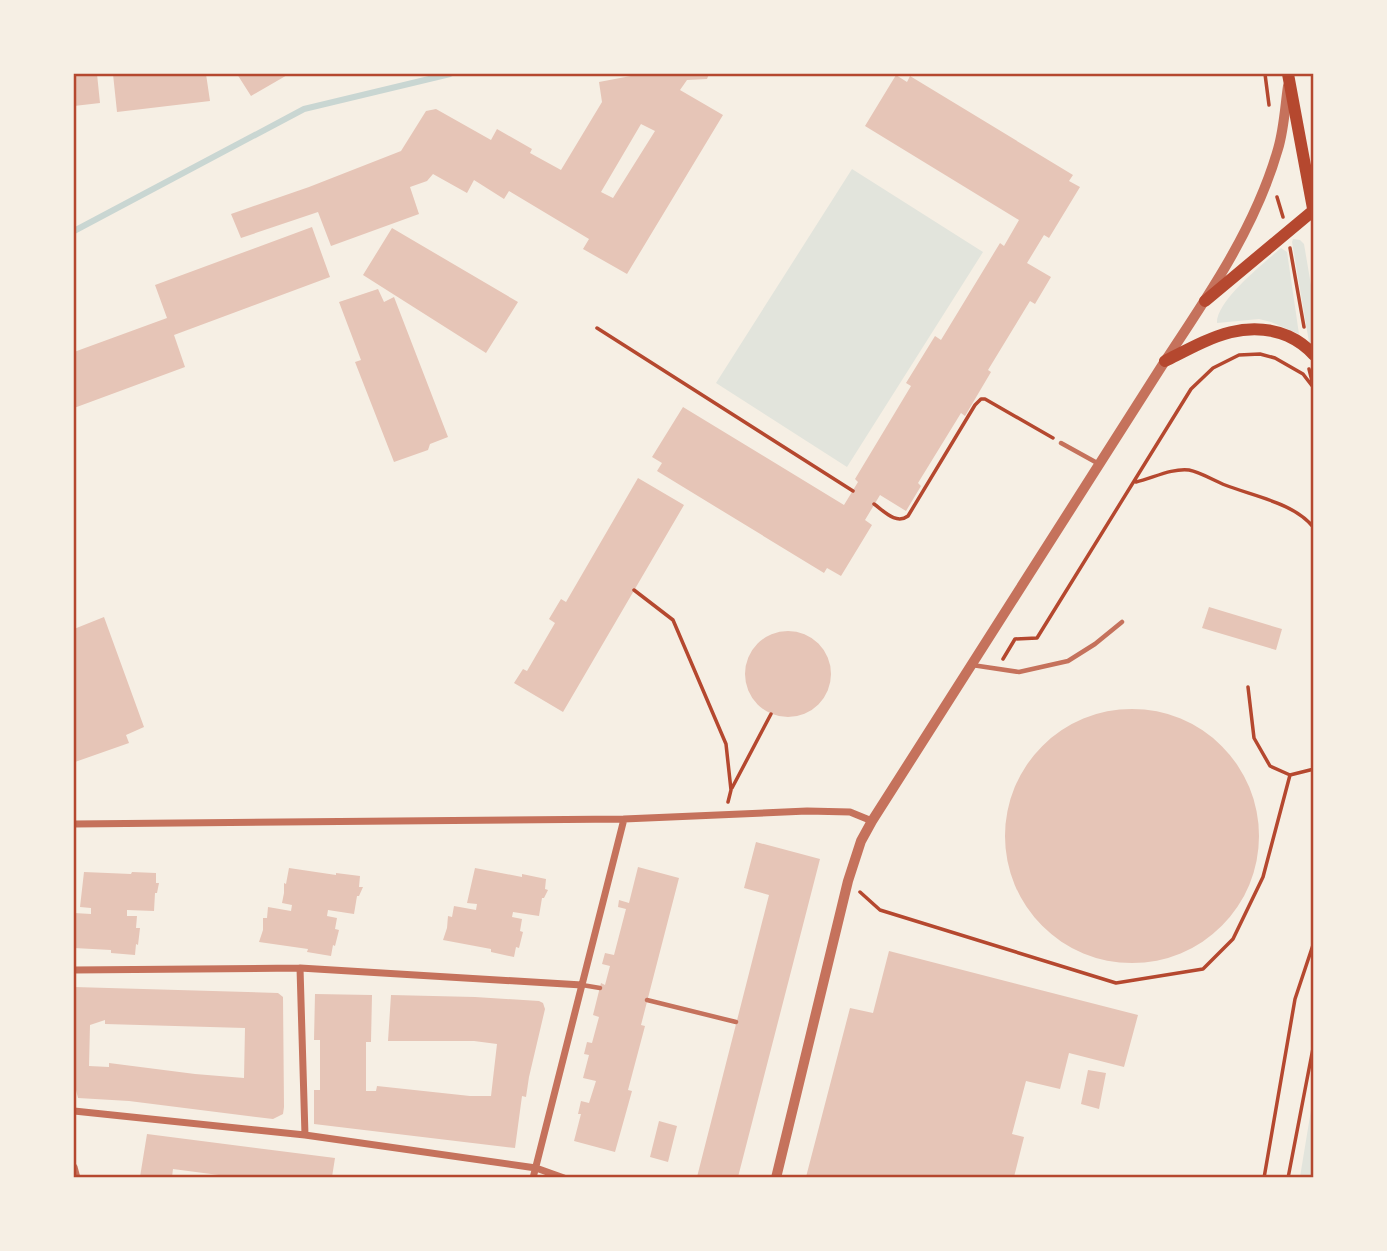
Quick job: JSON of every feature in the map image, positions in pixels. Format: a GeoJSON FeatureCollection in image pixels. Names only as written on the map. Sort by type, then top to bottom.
{"type":"FeatureCollection","features":[{"type":"Feature","properties":{"kind":"main road"},"geometry":{"type":"LineString","coordinates":[[1205,302],[1313,212],[1289,77]]}},
{"type":"Feature","properties":{"kind":"main road"},"geometry":{"type":"LineString","coordinates":[[1165,361],[1218,336],[1260,328],[1298,340],[1310,351]]}},
{"type":"Feature","properties":{"kind":"street"},"geometry":{"type":"LineString","coordinates":[[776,1178],[848,881],[861,841],[1205,302],[1244,233],[1279,148],[1289,77]]}},
{"type":"Feature","properties":{"kind":"street"},"geometry":{"type":"LineString","coordinates":[[74,824],[624,819],[807,811],[850,812],[872,821]]}},
{"type":"Feature","properties":{"kind":"street"},"geometry":{"type":"LineString","coordinates":[[533,1178],[624,819]]}},
{"type":"Feature","properties":{"kind":"street"},"geometry":{"type":"LineString","coordinates":[[74,970],[300,968],[582,985]]}},
{"type":"Feature","properties":{"kind":"street"},"geometry":{"type":"LineString","coordinates":[[300,968],[305,1135]]}},
{"type":"Feature","properties":{"kind":"street"},"geometry":{"type":"LineString","coordinates":[[74,1111],[305,1135],[536,1168],[564,1178]]}},
{"type":"Feature","properties":{"kind":"street"},"geometry":{"type":"LineString","coordinates":[[74,1167],[78,1178]]}},
{"type":"Feature","properties":{"kind":"lane"},"geometry":{"type":"LineString","coordinates":[[1061,443],[1100,464]]}},
{"type":"Feature","properties":{"kind":"lane"},"geometry":{"type":"LineString","coordinates":[[971,665],[1019,672],[1068,661],[1122,622]]}},
{"type":"Feature","properties":{"kind":"lane"},"geometry":{"type":"LineString","coordinates":[[582,985],[600,988]]}},
{"type":"Feature","properties":{"kind":"lane"},"geometry":{"type":"LineString","coordinates":[[647,1000],[736,1022]]}},
{"type":"Feature","properties":{"kind":"path"},"geometry":{"type":"LineString","coordinates":[[1269,175],[1288,232],[1310,351],[1308,365],[1313,387]]}},
{"type":"Feature","properties":{"kind":"path"},"geometry":{"type":"LineString","coordinates":[[597,328],[853,491]]}},
{"type":"Feature","properties":{"kind":"path"},"geometry":{"type":"LineString","coordinates":[[996,670],[1015,639],[1037,638],[1191,389],[1213,368],[1239,355],[1261,354],[1275,358],[1303,374],[1313,387]]}},
{"type":"Feature","properties":{"kind":"path"},"geometry":{"type":"LineString","coordinates":[[874,504],[897,520],[908,516],[981,399],[1061,443]]}},
{"type":"Feature","properties":{"kind":"path"},"geometry":{"type":"LineString","coordinates":[[1134,483],[1165,472],[1190,470],[1271,501],[1306,519],[1314,528]]}},
{"type":"Feature","properties":{"kind":"path"},"geometry":{"type":"LineString","coordinates":[[634,590],[673,621],[726,744],[731,790]]}},
{"type":"Feature","properties":{"kind":"path"},"geometry":{"type":"LineString","coordinates":[[1248,687],[1254,738],[1270,766],[1290,775],[1314,769]]}},
{"type":"Feature","properties":{"kind":"path"},"geometry":{"type":"LineString","coordinates":[[726,814],[731,790],[771,714]]}},
{"type":"Feature","properties":{"kind":"path"},"geometry":{"type":"LineString","coordinates":[[848,881],[880,910],[1116,984],[1203,969],[1233,939],[1264,877],[1290,775]]}},
{"type":"Feature","properties":{"kind":"path"},"geometry":{"type":"LineString","coordinates":[[1264,1178],[1295,999],[1314,942]]}},
{"type":"Feature","properties":{"kind":"path"},"geometry":{"type":"LineString","coordinates":[[1288,1178],[1314,1043]]}},
{"type":"Feature","properties":{"kind":"shaded area"},"geometry":{"type":"Polygon","coordinates":[[[852,169],[983,252],[847,467],[716,383],[852,169]]]}},
{"type":"Feature","properties":{"kind":"shaded area"},"geometry":{"type":"Polygon","coordinates":[[[1293,239],[1304,244],[1313,297],[1313,345],[1309,342],[1293,239]]]}},
{"type":"Feature","properties":{"kind":"shaded area"},"geometry":{"type":"Polygon","coordinates":[[[1281,248],[1287,252],[1299,334],[1259,319],[1217,323],[1224,304],[1232,294],[1281,248]]]}},
{"type":"Feature","properties":{"kind":"shaded area"},"geometry":{"type":"Polygon","coordinates":[[[1313,1098],[1313,1177],[1300,1177],[1313,1098]]]}},
{"type":"Feature","properties":{"kind":"building"},"geometry":{"type":"Polygon","coordinates":[[[74,74],[97,74],[100,103],[74,106],[74,74]]]}},
{"type":"Feature","properties":{"kind":"building"},"geometry":{"type":"Polygon","coordinates":[[[113,74],[206,74],[210,101],[117,112],[113,74]]]}},
{"type":"Feature","properties":{"kind":"building"},"geometry":{"type":"Polygon","coordinates":[[[237,74],[289,74],[251,96],[237,74]]]}},
{"type":"Feature","properties":{"kind":"building"},"geometry":{"type":"Polygon","coordinates":[[[709,74],[707,79],[687,80],[680,90],[723,115],[627,274],[583,249],[589,239],[509,191],[504,199],[474,180],[467,193],[433,174],[427,181],[410,187],[419,214],[331,246],[318,212],[241,238],[231,214],[401,151],[426,111],[436,109],[491,140],[497,129],[532,149],[530,153],[561,170],[602,102],[599,82],[636,75],[709,74]],[[641,124],[601,192],[613,198],[655,131],[641,124]]]}},
{"type":"Feature","properties":{"kind":"building"},"geometry":{"type":"Polygon","coordinates":[[[896,75],[907,82],[910,76],[1073,175],[1069,181],[1080,187],[1049,238],[1044,235],[1027,263],[1051,277],[1035,304],[1030,301],[988,370],[991,372],[965,416],[961,413],[918,483],[921,486],[906,511],[880,495],[865,520],[872,525],[841,576],[827,568],[824,573],[657,471],[662,463],[652,457],[683,407],[844,505],[858,482],[855,479],[911,386],[906,383],[935,336],[941,340],[1000,243],[1004,246],[1019,220],[865,126],[896,75]]]}},
{"type":"Feature","properties":{"kind":"building"},"geometry":{"type":"Polygon","coordinates":[[[312,227],[330,277],[174,335],[185,367],[74,408],[74,352],[167,318],[155,285],[312,227]]]}},
{"type":"Feature","properties":{"kind":"building"},"geometry":{"type":"Polygon","coordinates":[[[392,228],[518,302],[486,353],[363,275],[392,228]]]}},
{"type":"Feature","properties":{"kind":"building"},"geometry":{"type":"Polygon","coordinates":[[[378,289],[384,302],[394,297],[448,437],[430,444],[428,450],[394,462],[355,362],[361,360],[339,302],[378,289]]]}},
{"type":"Feature","properties":{"kind":"building"},"geometry":{"type":"Polygon","coordinates":[[[638,478],[684,505],[563,712],[514,683],[523,669],[527,671],[555,623],[549,619],[561,599],[566,602],[638,478]]]}},
{"type":"Feature","properties":{"kind":"building"},"geometry":{"type":"Polygon","coordinates":[[[1209,607],[1282,629],[1276,650],[1202,628],[1209,607]]]}},
{"type":"Feature","properties":{"kind":"building"},"geometry":{"type":"Polygon","coordinates":[[[104,617],[144,727],[126,735],[129,743],[75,762],[74,629],[104,617]]]}},
{"type":"Feature","properties":{"kind":"building"},"geometry":{"type":"Polygon","coordinates":[[[788,631],[812,638],[824,650],[831,674],[824,698],[812,710],[788,717],[764,710],[752,698],[745,674],[752,650],[764,638],[788,631]]]}},
{"type":"Feature","properties":{"kind":"building"},"geometry":{"type":"Polygon","coordinates":[[[1132,709],[1181,719],[1203,730],[1222,746],[1238,765],[1249,787],[1259,836],[1249,885],[1238,907],[1222,926],[1203,942],[1181,953],[1132,963],[1083,953],[1061,942],[1042,926],[1026,907],[1015,885],[1005,836],[1015,787],[1026,765],[1042,746],[1061,730],[1083,719],[1132,709]]]}},
{"type":"Feature","properties":{"kind":"building"},"geometry":{"type":"Polygon","coordinates":[[[756,842],[820,859],[738,1177],[697,1177],[769,895],[744,888],[756,842]]]}},
{"type":"Feature","properties":{"kind":"building"},"geometry":{"type":"Polygon","coordinates":[[[638,867],[679,878],[641,1025],[645,1026],[628,1090],[632,1091],[615,1152],[574,1141],[581,1114],[578,1114],[581,1101],[589,1103],[596,1081],[583,1078],[589,1055],[584,1054],[587,1042],[592,1043],[599,1017],[593,1015],[601,983],[605,985],[610,966],[602,964],[605,953],[614,955],[626,909],[618,907],[619,900],[629,903],[638,867]]]}},
{"type":"Feature","properties":{"kind":"building"},"geometry":{"type":"Polygon","coordinates":[[[289,868],[360,876],[359,887],[363,887],[357,896],[354,914],[328,910],[327,916],[337,918],[335,929],[339,930],[331,956],[307,952],[308,949],[259,942],[263,918],[267,918],[268,907],[291,911],[292,905],[282,903],[289,868]]]}},
{"type":"Feature","properties":{"kind":"building"},"geometry":{"type":"Polygon","coordinates":[[[475,868],[546,879],[545,889],[548,890],[542,898],[539,916],[513,912],[512,917],[522,919],[520,931],[523,932],[514,957],[491,952],[491,949],[443,940],[448,916],[452,917],[454,906],[476,910],[477,904],[467,903],[475,868]]]}},
{"type":"Feature","properties":{"kind":"building"},"geometry":{"type":"Polygon","coordinates":[[[84,872],[156,873],[156,883],[159,883],[155,893],[154,911],[127,910],[127,916],[137,916],[136,928],[140,928],[135,955],[111,953],[111,950],[74,948],[74,913],[91,914],[91,908],[80,907],[84,872]]]}},
{"type":"Feature","properties":{"kind":"building"},"geometry":{"type":"Polygon","coordinates":[[[889,951],[1138,1015],[1124,1067],[1069,1053],[1060,1089],[1026,1081],[1012,1134],[1024,1137],[1014,1177],[806,1177],[850,1008],[873,1013],[889,951]]]}},
{"type":"Feature","properties":{"kind":"building"},"geometry":{"type":"Polygon","coordinates":[[[74,987],[278,993],[283,997],[284,1107],[283,1114],[273,1119],[129,1101],[78,1098],[74,1082],[74,987]],[[105,1020],[90,1025],[89,1066],[109,1067],[109,1063],[244,1078],[245,1028],[105,1024],[105,1020]]]}},
{"type":"Feature","properties":{"kind":"building"},"geometry":{"type":"Polygon","coordinates":[[[315,994],[372,995],[371,1042],[366,1042],[366,1091],[376,1091],[377,1086],[470,1096],[491,1096],[497,1044],[474,1041],[388,1041],[391,995],[475,997],[543,1003],[545,1009],[526,1097],[522,1096],[515,1148],[314,1124],[314,1090],[320,1090],[320,1040],[314,1040],[315,994]]]}},
{"type":"Feature","properties":{"kind":"building"},"geometry":{"type":"Polygon","coordinates":[[[1088,1070],[1106,1073],[1099,1109],[1081,1104],[1088,1070]]]}},
{"type":"Feature","properties":{"kind":"building"},"geometry":{"type":"Polygon","coordinates":[[[659,1121],[677,1126],[668,1162],[650,1157],[659,1121]]]}},
{"type":"Feature","properties":{"kind":"building"},"geometry":{"type":"Polygon","coordinates":[[[147,1134],[335,1158],[332,1177],[234,1177],[173,1169],[172,1177],[140,1177],[147,1134]]]}},
{"type":"Feature","properties":{"kind":"waterway"},"geometry":{"type":"LineString","coordinates":[[74,231],[304,109],[450,74]]}}]}
